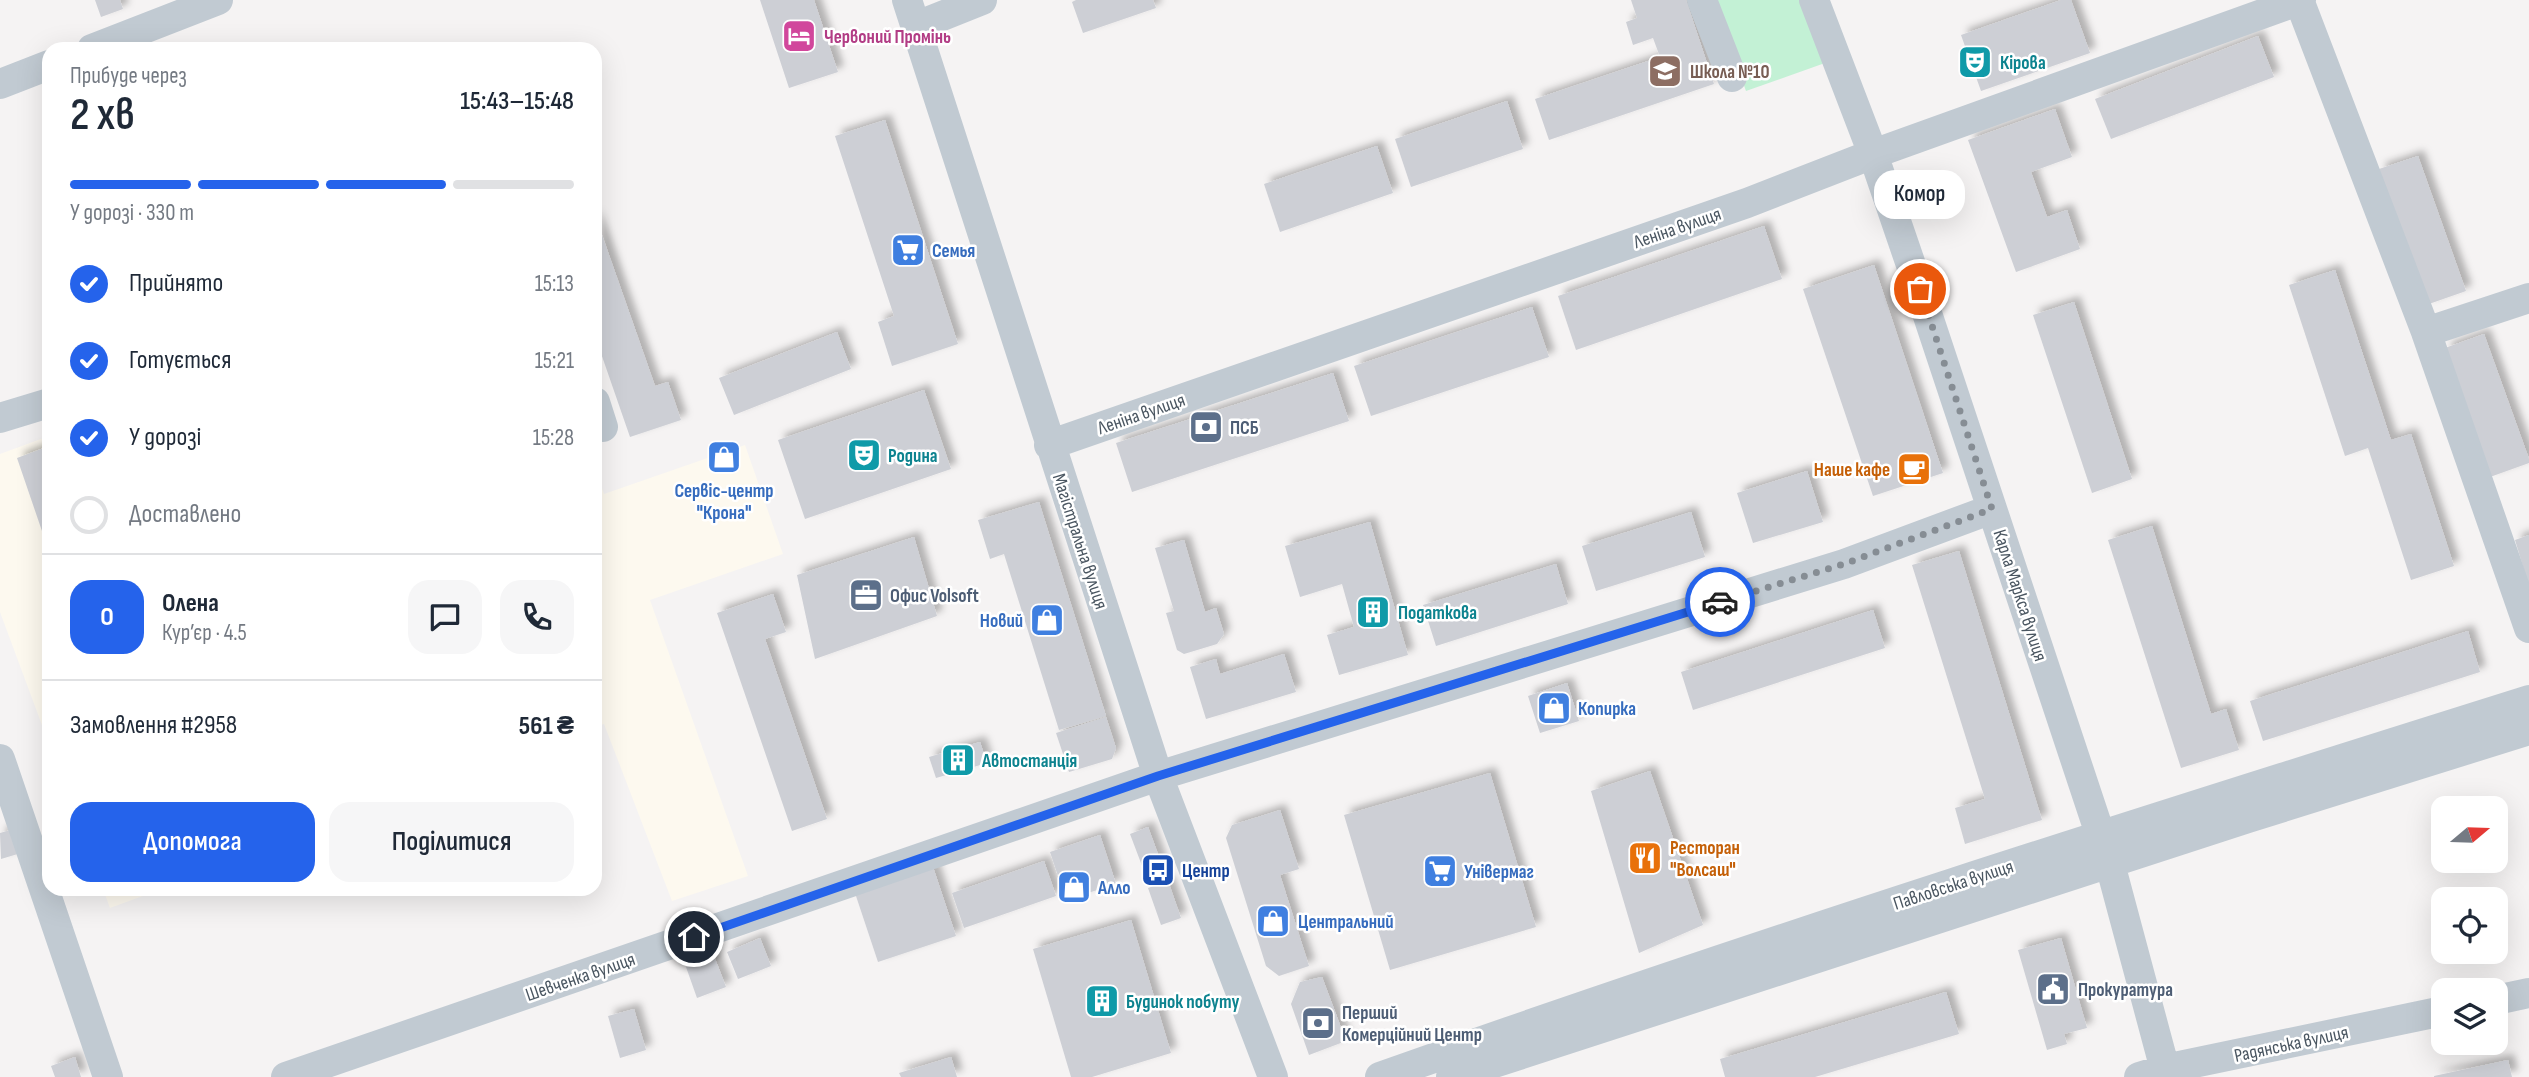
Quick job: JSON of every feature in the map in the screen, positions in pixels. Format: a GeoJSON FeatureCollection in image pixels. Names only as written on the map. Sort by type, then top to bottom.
{"type":"FeatureCollection","features":[{"type":"Feature","properties":{"kind":"street"},"geometry":{"type":"LineString","coordinates":[[110,42],[218,0]]}},
{"type":"Feature","properties":{"kind":"street"},"geometry":{"type":"LineString","coordinates":[[912,13],[982,0]]}},
{"type":"Feature","properties":{"kind":"street"},"geometry":{"type":"LineString","coordinates":[[1702,0],[1732,77]]}},
{"type":"Feature","properties":{"kind":"street","name":"Карла Маркса вулиця"},"geometry":{"type":"LineString","coordinates":[[1814,0],[1873,154],[2110,864],[2157,1074]]}},
{"type":"Feature","properties":{"kind":"street"},"geometry":{"type":"LineString","coordinates":[[2300,0],[2426,332],[2529,628]]}},
{"type":"Feature","properties":{"kind":"street","name":"Леніна вулиця"},"geometry":{"type":"LineString","coordinates":[[1049,445],[1747,203],[1873,154],[2300,0]]}},
{"type":"Feature","properties":{"kind":"street","name":"Магістральна вулиця"},"geometry":{"type":"LineString","coordinates":[[912,13],[1049,445],[1158,776],[1273,1077]]}},
{"type":"Feature","properties":{"kind":"street"},"geometry":{"type":"LineString","coordinates":[[0,84],[42,68]]}},
{"type":"Feature","properties":{"kind":"street"},"geometry":{"type":"LineString","coordinates":[[2426,332],[2529,298]]}},
{"type":"Feature","properties":{"kind":"street"},"geometry":{"type":"LineString","coordinates":[[0,418],[42,405]]}},
{"type":"Feature","properties":{"kind":"street","name":"Шевченка вулиця"},"geometry":{"type":"LineString","coordinates":[[286,1077],[1158,776],[1844,564],[1992,509]]}},
{"type":"Feature","properties":{"kind":"street","name":"Павловська вулиця"},"geometry":{"type":"LineString","coordinates":[[1380,1077],[1554,1015],[2100,835],[2529,701]]}},
{"type":"Feature","properties":{"kind":"street","name":"Павловська вулиця"},"geometry":{"type":"LineString","coordinates":[[1451,1077],[2248,818],[2529,730]]}},
{"type":"Feature","properties":{"kind":"street"},"geometry":{"type":"LineString","coordinates":[[3,775],[42,887]]}},
{"type":"Feature","properties":{"kind":"street"},"geometry":{"type":"LineString","coordinates":[[45,896],[108,1077]]}},
{"type":"Feature","properties":{"kind":"street"},"geometry":{"type":"LineString","coordinates":[[2508,997],[2529,993]]}},
{"type":"Feature","properties":{"kind":"street","name":"Радянська вулиця"},"geometry":{"type":"LineString","coordinates":[[2157,1074],[2431,1014]]}},
{"type":"Feature","properties":{"kind":"shaded area"},"geometry":{"type":"Polygon","coordinates":[[[42,439],[42,725],[0,612],[0,454],[42,439]]]}},
{"type":"Feature","properties":{"kind":"shaded area"},"geometry":{"type":"Polygon","coordinates":[[[745,445],[783,554],[650,600],[748,876],[672,901],[604,724],[602,725],[602,488],[604,494],[745,445]]]}},
{"type":"Feature","properties":{"kind":"shaded area"},"geometry":{"type":"Polygon","coordinates":[[[106,896],[143,896],[110,908],[106,896]]]}},
{"type":"Feature","properties":{"kind":"green space"},"geometry":{"type":"Polygon","coordinates":[[[1713,0],[1802,0],[1825,63],[1746,91],[1713,0]]]}},
{"type":"Feature","properties":{"kind":"building"},"geometry":{"type":"Polygon","coordinates":[[[95,0],[120,0],[123,9],[101,17],[95,0]]]}},
{"type":"Feature","properties":{"kind":"building","name":"Червоний Промінь"},"geometry":{"type":"Polygon","coordinates":[[[760,0],[814,0],[838,72],[789,88],[760,0]]]}},
{"type":"Feature","properties":{"kind":"building"},"geometry":{"type":"Polygon","coordinates":[[[1153,0],[1156,8],[1083,33],[1072,2],[1153,0]]]}},
{"type":"Feature","properties":{"kind":"building","name":"Школа №10"},"geometry":{"type":"Polygon","coordinates":[[[1631,0],[1686,0],[1714,84],[1549,140],[1535,99],[1660,57],[1653,38],[1633,45],[1626,22],[1637,18],[1631,0]]]}},
{"type":"Feature","properties":{"kind":"building"},"geometry":{"type":"Polygon","coordinates":[[[2061,0],[2071,0],[2090,53],[1981,91],[1961,35],[2061,0]]]}},
{"type":"Feature","properties":{"kind":"building"},"geometry":{"type":"Polygon","coordinates":[[[2258,36],[2274,77],[2111,139],[2095,99],[2258,36]]]}},
{"type":"Feature","properties":{"kind":"building"},"geometry":{"type":"Polygon","coordinates":[[[1507,101],[1523,149],[1411,187],[1395,139],[1507,101]]]}},
{"type":"Feature","properties":{"kind":"building"},"geometry":{"type":"Polygon","coordinates":[[[2055,109],[2072,157],[2031,172],[2047,217],[2067,210],[2080,249],[2016,272],[1968,140],[2055,109]]]}},
{"type":"Feature","properties":{"kind":"building"},"geometry":{"type":"Polygon","coordinates":[[[885,120],[958,344],[892,366],[878,322],[894,316],[835,136],[885,120]]]}},
{"type":"Feature","properties":{"kind":"building"},"geometry":{"type":"Polygon","coordinates":[[[1377,146],[1393,193],[1280,232],[1264,184],[1377,146]]]}},
{"type":"Feature","properties":{"kind":"building"},"geometry":{"type":"Polygon","coordinates":[[[2418,156],[2466,291],[2426,305],[2379,169],[2418,156]]]}},
{"type":"Feature","properties":{"kind":"building"},"geometry":{"type":"Polygon","coordinates":[[[1764,226],[1782,279],[1576,350],[1558,296],[1764,226]]]}},
{"type":"Feature","properties":{"kind":"building"},"geometry":{"type":"Polygon","coordinates":[[[602,235],[655,386],[668,382],[681,420],[630,437],[602,356],[602,235]]]}},
{"type":"Feature","properties":{"kind":"building"},"geometry":{"type":"Polygon","coordinates":[[[1874,265],[1943,473],[1873,496],[1803,289],[1874,265]]]}},
{"type":"Feature","properties":{"kind":"building"},"geometry":{"type":"Polygon","coordinates":[[[2335,270],[2391,440],[2411,434],[2454,566],[2411,580],[2368,448],[2345,456],[2289,285],[2335,270]]]}},
{"type":"Feature","properties":{"kind":"building"},"geometry":{"type":"Polygon","coordinates":[[[2074,302],[2132,479],[2092,493],[2033,315],[2074,302]]]}},
{"type":"Feature","properties":{"kind":"building"},"geometry":{"type":"Polygon","coordinates":[[[1532,307],[1549,357],[1371,416],[1354,366],[1532,307]]]}},
{"type":"Feature","properties":{"kind":"building"},"geometry":{"type":"Polygon","coordinates":[[[837,332],[851,369],[734,415],[719,378],[837,332]]]}},
{"type":"Feature","properties":{"kind":"building"},"geometry":{"type":"Polygon","coordinates":[[[2484,334],[2529,459],[2529,463],[2490,477],[2445,348],[2484,334]]]}},
{"type":"Feature","properties":{"kind":"building"},"geometry":{"type":"Polygon","coordinates":[[[1333,373],[1349,421],[1132,492],[1116,443],[1333,373]]]}},
{"type":"Feature","properties":{"kind":"building","name":"Родина"},"geometry":{"type":"Polygon","coordinates":[[[924,390],[951,469],[805,519],[778,440],[924,390]]]}},
{"type":"Feature","properties":{"kind":"building"},"geometry":{"type":"Polygon","coordinates":[[[42,449],[42,531],[17,458],[42,449]]]}},
{"type":"Feature","properties":{"kind":"building"},"geometry":{"type":"Polygon","coordinates":[[[1807,471],[1823,522],[1753,543],[1737,493],[1807,471]]]}},
{"type":"Feature","properties":{"kind":"building"},"geometry":{"type":"Polygon","coordinates":[[[1039,502],[1106,716],[1059,730],[1004,554],[990,559],[978,520],[1039,502]]]}},
{"type":"Feature","properties":{"kind":"building"},"geometry":{"type":"Polygon","coordinates":[[[1691,512],[1705,557],[1596,591],[1582,546],[1691,512]]]}},
{"type":"Feature","properties":{"kind":"building","name":"Податкова"},"geometry":{"type":"Polygon","coordinates":[[[1370,522],[1408,655],[1339,675],[1327,635],[1354,627],[1342,584],[1300,597],[1285,546],[1370,522]]]}},
{"type":"Feature","properties":{"kind":"building"},"geometry":{"type":"Polygon","coordinates":[[[2152,526],[2211,714],[2226,709],[2239,750],[2181,768],[2108,540],[2152,526]]]}},
{"type":"Feature","properties":{"kind":"building"},"geometry":{"type":"Polygon","coordinates":[[[2529,535],[2529,583],[2528,583],[2515,540],[2529,535]]]}},
{"type":"Feature","properties":{"kind":"building","name":"Офис Volsoft"},"geometry":{"type":"Polygon","coordinates":[[[914,537],[937,616],[815,659],[797,575],[914,537]]]}},
{"type":"Feature","properties":{"kind":"building"},"geometry":{"type":"Polygon","coordinates":[[[1184,540],[1205,612],[1216,608],[1224,634],[1217,644],[1184,654],[1177,650],[1166,613],[1174,611],[1155,548],[1184,540]]]}},
{"type":"Feature","properties":{"kind":"building"},"geometry":{"type":"Polygon","coordinates":[[[1959,551],[2042,820],[1965,844],[1955,808],[1985,799],[1912,565],[1959,551]]]}},
{"type":"Feature","properties":{"kind":"building"},"geometry":{"type":"Polygon","coordinates":[[[1556,564],[1568,604],[1436,646],[1423,605],[1556,564]]]}},
{"type":"Feature","properties":{"kind":"building"},"geometry":{"type":"Polygon","coordinates":[[[773,594],[786,632],[765,639],[827,819],[792,831],[717,613],[773,594]]]}},
{"type":"Feature","properties":{"kind":"building"},"geometry":{"type":"Polygon","coordinates":[[[1873,610],[1885,648],[1693,710],[1681,672],[1873,610]]]}},
{"type":"Feature","properties":{"kind":"building"},"geometry":{"type":"Polygon","coordinates":[[[2468,631],[2480,672],[2263,741],[2250,701],[2468,631]]]}},
{"type":"Feature","properties":{"kind":"building"},"geometry":{"type":"Polygon","coordinates":[[[1284,654],[1296,692],[1206,719],[1190,667],[1216,659],[1220,674],[1284,654]]]}},
{"type":"Feature","properties":{"kind":"building","name":"Копирка"},"geometry":{"type":"Polygon","coordinates":[[[1567,683],[1579,721],[1540,733],[1528,696],[1567,683]]]}},
{"type":"Feature","properties":{"kind":"building"},"geometry":{"type":"Polygon","coordinates":[[[1106,717],[1116,748],[1112,759],[1069,772],[1056,733],[1106,717]]]}},
{"type":"Feature","properties":{"kind":"building","name":"Автостанція"},"geometry":{"type":"Polygon","coordinates":[[[980,742],[987,763],[936,778],[929,757],[980,742]]]}},
{"type":"Feature","properties":{"kind":"building","name":"Ресторан \"Волсаш\""},"geometry":{"type":"Polygon","coordinates":[[[1650,771],[1703,925],[1639,953],[1591,791],[1650,771]]]}},
{"type":"Feature","properties":{"kind":"building","name":"Універмаг"},"geometry":{"type":"Polygon","coordinates":[[[1490,773],[1536,927],[1390,970],[1344,815],[1490,773]]]}},
{"type":"Feature","properties":{"kind":"building","name":"Центральний"},"geometry":{"type":"Polygon","coordinates":[[[1280,810],[1299,869],[1280,875],[1309,966],[1279,976],[1266,966],[1226,838],[1232,825],[1280,810]]]}},
{"type":"Feature","properties":{"kind":"building"},"geometry":{"type":"Polygon","coordinates":[[[1148,827],[1165,873],[1147,879],[1130,834],[1148,827]]]}},
{"type":"Feature","properties":{"kind":"building"},"geometry":{"type":"Polygon","coordinates":[[[14,829],[21,853],[1,859],[0,833],[14,829]]]}},
{"type":"Feature","properties":{"kind":"building"},"geometry":{"type":"Polygon","coordinates":[[[1100,835],[1116,884],[1066,900],[1050,852],[1100,835]]]}},
{"type":"Feature","properties":{"kind":"building"},"geometry":{"type":"Polygon","coordinates":[[[1044,861],[1056,896],[964,928],[952,893],[1044,861]]]}},
{"type":"Feature","properties":{"kind":"building"},"geometry":{"type":"Polygon","coordinates":[[[933,867],[956,936],[878,962],[855,893],[933,867]]]}},
{"type":"Feature","properties":{"kind":"building"},"geometry":{"type":"Polygon","coordinates":[[[1168,881],[1181,918],[1161,925],[1148,888],[1168,881]]]}},
{"type":"Feature","properties":{"kind":"building","name":"Будинок побуту"},"geometry":{"type":"Polygon","coordinates":[[[1131,920],[1171,1053],[1092,1077],[1071,1077],[1033,949],[1131,920]]]}},
{"type":"Feature","properties":{"kind":"building"},"geometry":{"type":"Polygon","coordinates":[[[760,938],[771,966],[738,979],[727,952],[760,938]]]}},
{"type":"Feature","properties":{"kind":"building","name":"Прокуратура"},"geometry":{"type":"Polygon","coordinates":[[[2061,938],[2087,1028],[2064,1034],[2067,1044],[2047,1050],[2018,950],[2061,938]]]}},
{"type":"Feature","properties":{"kind":"building"},"geometry":{"type":"Polygon","coordinates":[[[714,956],[726,987],[697,998],[686,967],[714,956]]]}},
{"type":"Feature","properties":{"kind":"building","name":"Перший Комерційний Центр"},"geometry":{"type":"Polygon","coordinates":[[[1322,977],[1346,1041],[1309,1055],[1291,1004],[1300,982],[1322,977]]]}},
{"type":"Feature","properties":{"kind":"building"},"geometry":{"type":"Polygon","coordinates":[[[1946,992],[1959,1034],[1815,1077],[1725,1077],[1720,1059],[1946,992]]]}},
{"type":"Feature","properties":{"kind":"building"},"geometry":{"type":"Polygon","coordinates":[[[634,1009],[646,1050],[620,1058],[608,1016],[634,1009]]]}},
{"type":"Feature","properties":{"kind":"building"},"geometry":{"type":"Polygon","coordinates":[[[75,1057],[81,1077],[55,1077],[51,1066],[75,1057]]]}},
{"type":"Feature","properties":{"kind":"building"},"geometry":{"type":"Polygon","coordinates":[[[951,1057],[957,1077],[901,1077],[899,1073],[951,1057]]]}},
{"type":"Feature","properties":{"kind":"building"},"geometry":{"type":"Polygon","coordinates":[[[2508,1060],[2512,1077],[2434,1077],[2434,1076],[2508,1060]]]}},
{"type":"Feature","properties":{"kind":"way so far"},"geometry":{"type":"LineString","coordinates":[[1720,602],[1844,564],[1992,509],[1920,289]]}},
{"type":"Feature","properties":{"kind":"place","name":"Червоний Промінь"},"geometry":{"type":"Point","coordinates":[799,36]}},
{"type":"Feature","properties":{"kind":"place","name":"Кірова"},"geometry":{"type":"Point","coordinates":[1975,62]}},
{"type":"Feature","properties":{"kind":"place","name":"Школа №10"},"geometry":{"type":"Point","coordinates":[1665,71]}},
{"type":"Feature","properties":{"kind":"place","name":"Семья"},"geometry":{"type":"Point","coordinates":[908,250]}},
{"type":"Feature","properties":{"kind":"place","name":"Комор"},"geometry":{"type":"Point","coordinates":[1920,289]}},
{"type":"Feature","properties":{"kind":"place","name":"ПСБ"},"geometry":{"type":"Point","coordinates":[1206,427]}},
{"type":"Feature","properties":{"kind":"place","name":"Родина"},"geometry":{"type":"Point","coordinates":[864,455]}},
{"type":"Feature","properties":{"kind":"place","name":"Сервіс-центр \"Крона\""},"geometry":{"type":"Point","coordinates":[724,457]}},
{"type":"Feature","properties":{"kind":"place","name":"Наше кафе"},"geometry":{"type":"Point","coordinates":[1914,469]}},
{"type":"Feature","properties":{"kind":"place","name":"Офис Volsoft"},"geometry":{"type":"Point","coordinates":[866,595]}},
{"type":"Feature","properties":{"kind":"place","name":"Податкова"},"geometry":{"type":"Point","coordinates":[1373,612]}},
{"type":"Feature","properties":{"kind":"place","name":"Новий"},"geometry":{"type":"Point","coordinates":[1047,620]}},
{"type":"Feature","properties":{"kind":"place","name":"Копирка"},"geometry":{"type":"Point","coordinates":[1554,708]}},
{"type":"Feature","properties":{"kind":"place","name":"Автостанція"},"geometry":{"type":"Point","coordinates":[958,760]}},
{"type":"Feature","properties":{"kind":"place","name":"Ресторан \"Волсаш\""},"geometry":{"type":"Point","coordinates":[1645,858]}},
{"type":"Feature","properties":{"kind":"place","name":"Центр"},"geometry":{"type":"Point","coordinates":[1158,870]}},
{"type":"Feature","properties":{"kind":"place","name":"Універмаг"},"geometry":{"type":"Point","coordinates":[1440,871]}},
{"type":"Feature","properties":{"kind":"place","name":"Алло"},"geometry":{"type":"Point","coordinates":[1074,887]}},
{"type":"Feature","properties":{"kind":"place","name":"Центральний"},"geometry":{"type":"Point","coordinates":[1273,921]}},
{"type":"Feature","properties":{"kind":"place","name":"Прокуратура"},"geometry":{"type":"Point","coordinates":[2053,989]}},
{"type":"Feature","properties":{"kind":"place","name":"Будинок побуту"},"geometry":{"type":"Point","coordinates":[1102,1001]}},
{"type":"Feature","properties":{"kind":"place","name":"Перший Комерційний Центр"},"geometry":{"type":"Point","coordinates":[1318,1023]}},
{"type":"Feature","properties":{"kind":"route"},"geometry":{"type":"LineString","coordinates":[[694,937],[1158,776],[1720,602]]}}]}
